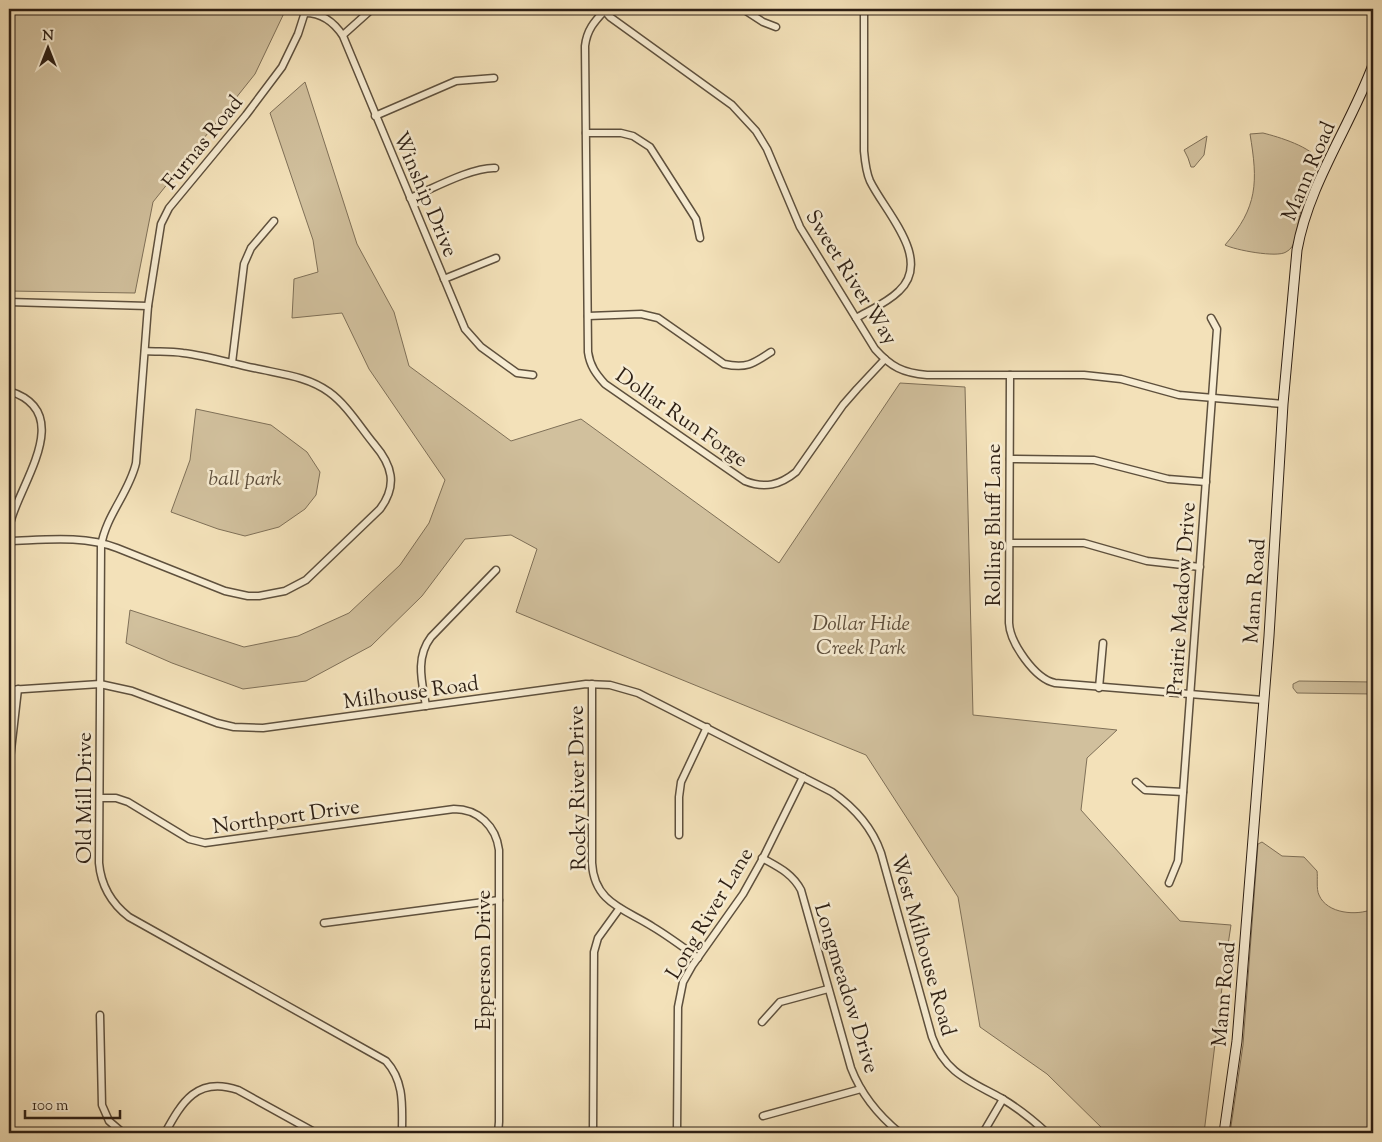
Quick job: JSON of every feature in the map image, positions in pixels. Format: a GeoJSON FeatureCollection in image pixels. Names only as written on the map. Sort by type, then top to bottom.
{"type":"FeatureCollection","features":[{"type":"Feature","properties":{"kind":"main road","name":"Mann Road"},"geometry":{"type":"LineString","coordinates":[[1224,1133],[1237,1041],[1269,636],[1283,404],[1297,250],[1302,222],[1311,199],[1364,89],[1373,65]]}},
{"type":"Feature","properties":{"kind":"street"},"geometry":{"type":"LineString","coordinates":[[343,35],[372,9]]}},
{"type":"Feature","properties":{"kind":"street","name":"Sweet River Way"},"geometry":{"type":"LineString","coordinates":[[604,9],[610,18],[732,105],[744,116],[767,149],[800,227],[875,348],[885,360],[896,368],[909,373],[927,376],[1084,375],[1121,379],[1179,395],[1283,404]]}},
{"type":"Feature","properties":{"kind":"street","name":"Dollar Run Forge"},"geometry":{"type":"LineString","coordinates":[[604,9],[592,23],[586,35],[585,46],[588,352],[590,363],[596,373],[605,384],[744,481],[753,485],[775,485],[786,480],[796,472],[857,388],[885,360]]}},
{"type":"Feature","properties":{"kind":"street"},"geometry":{"type":"LineString","coordinates":[[743,9],[763,22],[776,26]]}},
{"type":"Feature","properties":{"kind":"street"},"geometry":{"type":"LineString","coordinates":[[856,318],[900,290],[910,270],[911,257],[908,244],[875,189],[866,168],[864,152],[864,9]]}},
{"type":"Feature","properties":{"kind":"street","name":"Winship Drive"},"geometry":{"type":"LineString","coordinates":[[306,11],[326,18],[343,35],[464,326],[474,341],[517,373],[533,376]]}},
{"type":"Feature","properties":{"kind":"street","name":"Furnas Road"},"geometry":{"type":"LineString","coordinates":[[146,336],[148,306],[158,236],[166,213],[246,115],[282,67],[295,42],[306,11]]}},
{"type":"Feature","properties":{"kind":"street"},"geometry":{"type":"LineString","coordinates":[[376,116],[456,81],[494,78]]}},
{"type":"Feature","properties":{"kind":"street"},"geometry":{"type":"LineString","coordinates":[[586,133],[621,133],[633,136],[650,147],[696,219],[700,238]]}},
{"type":"Feature","properties":{"kind":"street"},"geometry":{"type":"LineString","coordinates":[[410,198],[466,174],[495,168]]}},
{"type":"Feature","properties":{"kind":"street"},"geometry":{"type":"LineString","coordinates":[[232,364],[244,264],[251,248],[274,220]]}},
{"type":"Feature","properties":{"kind":"street"},"geometry":{"type":"LineString","coordinates":[[444,279],[496,258]]}},
{"type":"Feature","properties":{"kind":"street"},"geometry":{"type":"LineString","coordinates":[[9,302],[148,306]]}},
{"type":"Feature","properties":{"kind":"street"},"geometry":{"type":"LineString","coordinates":[[588,316],[641,314],[658,318],[724,364],[735,366],[755,363],[771,352]]}},
{"type":"Feature","properties":{"kind":"street","name":"Prairie Meadow Drive"},"geometry":{"type":"LineString","coordinates":[[1169,883],[1178,861],[1200,567],[1217,329],[1211,318]]}},
{"type":"Feature","properties":{"kind":"street","name":"Old Mill Drive"},"geometry":{"type":"LineString","coordinates":[[146,336],[136,463],[131,480],[107,523],[101,543],[100,872],[106,892],[116,906],[129,917],[383,1060],[393,1070],[401,1087],[402,1133]]}},
{"type":"Feature","properties":{"kind":"street"},"geometry":{"type":"LineString","coordinates":[[9,391],[18,394],[28,401],[38,413],[42,427],[42,442],[12,517],[9,540],[81,540],[101,543],[233,594],[254,596],[274,594],[291,588],[310,576],[380,508],[389,492],[390,468],[384,455],[329,392],[305,379],[181,353],[145,351]]}},
{"type":"Feature","properties":{"kind":"street","name":"Rolling Bluff Lane"},"geometry":{"type":"LineString","coordinates":[[1010,375],[1010,631],[1017,648],[1034,669],[1050,682],[1064,685],[1263,700]]}},
{"type":"Feature","properties":{"kind":"street"},"geometry":{"type":"LineString","coordinates":[[1010,459],[1094,460],[1168,479],[1206,482]]}},
{"type":"Feature","properties":{"kind":"street"},"geometry":{"type":"LineString","coordinates":[[1010,543],[1084,543],[1147,561],[1200,567]]}},
{"type":"Feature","properties":{"kind":"street"},"geometry":{"type":"LineString","coordinates":[[426,706],[420,667],[425,647],[431,637],[496,570]]}},
{"type":"Feature","properties":{"kind":"street"},"geometry":{"type":"LineString","coordinates":[[1099,688],[1103,643]]}},
{"type":"Feature","properties":{"kind":"street","name":"Milhouse Road"},"geometry":{"type":"LineString","coordinates":[[9,690],[100,684],[132,690],[217,722],[248,728],[275,727],[592,684],[610,685],[638,693],[802,777]]}},
{"type":"Feature","properties":{"kind":"street","name":"Rocky River Drive"},"geometry":{"type":"LineString","coordinates":[[592,684],[592,867],[595,880],[608,900],[619,909],[653,927],[698,958]]}},
{"type":"Feature","properties":{"kind":"street"},"geometry":{"type":"LineString","coordinates":[[9,947],[10,754],[18,690]]}},
{"type":"Feature","properties":{"kind":"street"},"geometry":{"type":"LineString","coordinates":[[680,835],[679,797],[681,782],[707,727]]}},
{"type":"Feature","properties":{"kind":"street","name":"Long River Lane"},"geometry":{"type":"LineString","coordinates":[[677,1133],[678,1004],[683,982],[743,894],[802,777]]}},
{"type":"Feature","properties":{"kind":"street","name":"West Milhouse Road"},"geometry":{"type":"LineString","coordinates":[[802,777],[845,801],[870,829],[883,857],[937,1050],[947,1064],[958,1074],[1003,1099],[1024,1113],[1047,1133]]}},
{"type":"Feature","properties":{"kind":"street"},"geometry":{"type":"LineString","coordinates":[[1136,782],[1145,790],[1183,792]]}},
{"type":"Feature","properties":{"kind":"street","name":"Northport Drive"},"geometry":{"type":"LineString","coordinates":[[100,798],[116,798],[128,802],[189,839],[204,843],[457,809]]}},
{"type":"Feature","properties":{"kind":"street","name":"Epperson Drive"},"geometry":{"type":"LineString","coordinates":[[457,809],[473,813],[488,823],[496,836],[499,850],[498,1133]]}},
{"type":"Feature","properties":{"kind":"street","name":"Longmeadow Drive"},"geometry":{"type":"LineString","coordinates":[[762,858],[787,872],[798,884],[848,1060],[861,1089],[880,1115],[899,1133]]}},
{"type":"Feature","properties":{"kind":"street"},"geometry":{"type":"LineString","coordinates":[[324,923],[499,900]]}},
{"type":"Feature","properties":{"kind":"street"},"geometry":{"type":"LineString","coordinates":[[593,1133],[594,952],[598,938],[619,909]]}},
{"type":"Feature","properties":{"kind":"street"},"geometry":{"type":"LineString","coordinates":[[762,1022],[780,1002],[828,989]]}},
{"type":"Feature","properties":{"kind":"street"},"geometry":{"type":"LineString","coordinates":[[100,1015],[102,1105],[109,1121],[124,1133]]}},
{"type":"Feature","properties":{"kind":"street"},"geometry":{"type":"LineString","coordinates":[[165,1133],[179,1108],[189,1097],[201,1089],[224,1086],[238,1090],[314,1133]]}},
{"type":"Feature","properties":{"kind":"street"},"geometry":{"type":"LineString","coordinates":[[763,1116],[861,1089]]}},
{"type":"Feature","properties":{"kind":"street"},"geometry":{"type":"LineString","coordinates":[[983,1133],[1003,1099]]}},
{"type":"Feature","properties":{"kind":"green space"},"geometry":{"type":"Polygon","coordinates":[[[9,9],[286,9],[255,74],[153,202],[135,293],[9,291],[9,9]]]}},
{"type":"Feature","properties":{"kind":"green space","name":"Dollar Hide Creek Park"},"geometry":{"type":"Polygon","coordinates":[[[305,82],[357,244],[394,312],[409,366],[511,441],[581,419],[779,563],[900,383],[965,387],[973,715],[1117,730],[1087,758],[1081,810],[1180,921],[1231,925],[1204,1133],[1107,1133],[1047,1074],[980,1027],[958,897],[866,755],[516,612],[537,549],[511,535],[465,539],[422,596],[371,646],[306,681],[243,689],[172,663],[126,643],[130,610],[244,647],[298,636],[349,613],[400,565],[429,523],[445,480],[369,369],[342,313],[292,318],[294,279],[318,272],[313,240],[270,113],[305,82]]]}},
{"type":"Feature","properties":{"kind":"green space"},"geometry":{"type":"Polygon","coordinates":[[[1263,133],[1286,140],[1310,151],[1319,161],[1302,208],[1294,244],[1289,250],[1281,254],[1256,253],[1225,245],[1244,218],[1250,206],[1253,193],[1254,166],[1250,134],[1263,133]]]}},
{"type":"Feature","properties":{"kind":"green space"},"geometry":{"type":"Polygon","coordinates":[[[1207,136],[1204,155],[1194,167],[1191,167],[1184,150],[1207,136]]]}},
{"type":"Feature","properties":{"kind":"green space","name":"ball park"},"geometry":{"type":"Polygon","coordinates":[[[196,409],[271,425],[307,452],[320,472],[316,495],[305,509],[279,527],[245,536],[218,529],[171,512],[190,460],[196,409]]]}},
{"type":"Feature","properties":{"kind":"green space"},"geometry":{"type":"Polygon","coordinates":[[[1299,681],[1373,682],[1373,694],[1297,693],[1293,688],[1293,684],[1299,681]]]}},
{"type":"Feature","properties":{"kind":"green space"},"geometry":{"type":"Polygon","coordinates":[[[1262,842],[1282,856],[1304,857],[1317,871],[1319,895],[1323,901],[1335,910],[1351,913],[1373,909],[1373,1133],[1230,1133],[1243,1045],[1258,844],[1262,842]]]}}]}
